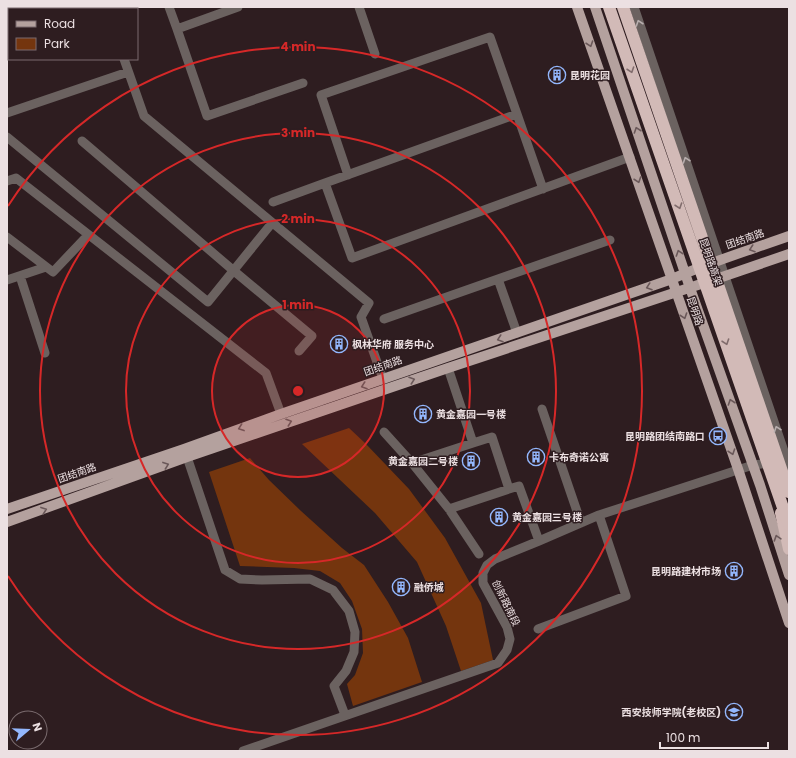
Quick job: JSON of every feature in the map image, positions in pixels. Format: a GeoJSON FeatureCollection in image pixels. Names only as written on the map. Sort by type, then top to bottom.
{"type":"FeatureCollection","features":[{"type":"Feature","properties":{"kind":"highway","name":"昆明路高架"},"geometry":{"type":"LineString","coordinates":[[609,7],[789,525]]}},
{"type":"Feature","properties":{"kind":"highway","name":"昆明路高架"},"geometry":{"type":"LineString","coordinates":[[623,7],[789,492]]}},
{"type":"Feature","properties":{"kind":"highway"},"geometry":{"type":"LineString","coordinates":[[774,481],[789,549]]}},
{"type":"Feature","properties":{"kind":"main road","name":"昆明路"},"geometry":{"type":"LineString","coordinates":[[577,7],[738,470],[789,623]]}},
{"type":"Feature","properties":{"kind":"main road","name":"昆明路"},"geometry":{"type":"LineString","coordinates":[[595,7],[690,288],[753,465],[789,575]]}},
{"type":"Feature","properties":{"kind":"main road","name":"团结南路"},"geometry":{"type":"LineString","coordinates":[[7,522],[186,453],[281,414],[672,279],[720,260],[789,236]]}},
{"type":"Feature","properties":{"kind":"main road","name":"团结南路"},"geometry":{"type":"LineString","coordinates":[[7,509],[448,368],[789,254]]}},
{"type":"Feature","properties":{"kind":"street"},"geometry":{"type":"LineString","coordinates":[[169,7],[207,116],[303,82]]}},
{"type":"Feature","properties":{"kind":"street"},"geometry":{"type":"LineString","coordinates":[[177,29],[238,7]]}},
{"type":"Feature","properties":{"kind":"street"},"geometry":{"type":"LineString","coordinates":[[360,7],[375,54]]}},
{"type":"Feature","properties":{"kind":"street"},"geometry":{"type":"LineString","coordinates":[[634,7],[789,463]]}},
{"type":"Feature","properties":{"kind":"street"},"geometry":{"type":"LineString","coordinates":[[348,174],[321,95],[490,37],[543,189]]}},
{"type":"Feature","properties":{"kind":"street"},"geometry":{"type":"LineString","coordinates":[[124,60],[144,116],[369,303],[361,317],[383,379]]}},
{"type":"Feature","properties":{"kind":"street"},"geometry":{"type":"LineString","coordinates":[[7,113],[128,72]]}},
{"type":"Feature","properties":{"kind":"street"},"geometry":{"type":"LineString","coordinates":[[273,202],[517,114]]}},
{"type":"Feature","properties":{"kind":"street"},"geometry":{"type":"LineString","coordinates":[[7,137],[208,302],[272,223]]}},
{"type":"Feature","properties":{"kind":"street"},"geometry":{"type":"LineString","coordinates":[[82,141],[312,336],[299,352]]}},
{"type":"Feature","properties":{"kind":"street"},"geometry":{"type":"LineString","coordinates":[[325,183],[352,258],[630,157]]}},
{"type":"Feature","properties":{"kind":"street"},"geometry":{"type":"LineString","coordinates":[[7,181],[16,178],[266,373],[281,414]]}},
{"type":"Feature","properties":{"kind":"street"},"geometry":{"type":"LineString","coordinates":[[7,237],[53,272],[88,235]]}},
{"type":"Feature","properties":{"kind":"street"},"geometry":{"type":"LineString","coordinates":[[384,319],[610,240]]}},
{"type":"Feature","properties":{"kind":"street"},"geometry":{"type":"LineString","coordinates":[[7,280],[46,267]]}},
{"type":"Feature","properties":{"kind":"street"},"geometry":{"type":"LineString","coordinates":[[20,276],[45,353]]}},
{"type":"Feature","properties":{"kind":"street"},"geometry":{"type":"LineString","coordinates":[[498,279],[517,333]]}},
{"type":"Feature","properties":{"kind":"street"},"geometry":{"type":"LineString","coordinates":[[448,368],[473,443]]}},
{"type":"Feature","properties":{"kind":"street"},"geometry":{"type":"LineString","coordinates":[[542,409],[582,523]]}},
{"type":"Feature","properties":{"kind":"street"},"geometry":{"type":"LineString","coordinates":[[384,432],[412,463],[449,509],[479,554]]}},
{"type":"Feature","properties":{"kind":"street"},"geometry":{"type":"LineString","coordinates":[[412,463],[492,437],[509,489]]}},
{"type":"Feature","properties":{"kind":"street"},"geometry":{"type":"LineString","coordinates":[[186,453],[225,570],[240,579],[310,579],[333,590],[349,611],[354,632],[354,652],[346,671],[334,686],[345,715]]}},
{"type":"Feature","properties":{"kind":"street","name":"创新路南段"},"geometry":{"type":"LineString","coordinates":[[243,751],[498,663],[507,650],[510,639],[507,627],[483,583],[483,573],[487,565],[495,559],[599,515],[753,465],[789,463]]}},
{"type":"Feature","properties":{"kind":"street"},"geometry":{"type":"LineString","coordinates":[[449,509],[519,486],[539,541]]}},
{"type":"Feature","properties":{"kind":"street"},"geometry":{"type":"LineString","coordinates":[[538,629],[626,596],[599,515]]}},
{"type":"Feature","properties":{"kind":"green space"},"geometry":{"type":"Polygon","coordinates":[[[349,428],[409,489],[445,538],[481,603],[493,660],[461,671],[446,626],[417,562],[375,513],[302,444],[349,428]]]}},
{"type":"Feature","properties":{"kind":"green space"},"geometry":{"type":"Polygon","coordinates":[[[250,458],[269,480],[301,511],[342,548],[364,565],[388,602],[408,638],[422,682],[353,706],[347,684],[355,675],[363,653],[362,629],[352,601],[340,583],[320,571],[294,568],[240,566],[209,472],[250,458]]]}},
{"type":"Feature","properties":{"kind":"place","name":"昆明花园"},"geometry":{"type":"Point","coordinates":[557,75]}},
{"type":"Feature","properties":{"kind":"place","name":"枫林华府 服务中心"},"geometry":{"type":"Point","coordinates":[339,344]}},
{"type":"Feature","properties":{"kind":"place","name":"黄金嘉园一号楼"},"geometry":{"type":"Point","coordinates":[423,414]}},
{"type":"Feature","properties":{"kind":"place","name":"昆明路团结南路口"},"geometry":{"type":"Point","coordinates":[718,436]}},
{"type":"Feature","properties":{"kind":"place","name":"卡布奇诺公寓"},"geometry":{"type":"Point","coordinates":[536,457]}},
{"type":"Feature","properties":{"kind":"place","name":"黄金嘉园二号楼"},"geometry":{"type":"Point","coordinates":[471,461]}},
{"type":"Feature","properties":{"kind":"place","name":"黄金嘉园三号楼"},"geometry":{"type":"Point","coordinates":[499,517]}},
{"type":"Feature","properties":{"kind":"place","name":"昆明路建材市场"},"geometry":{"type":"Point","coordinates":[734,571]}},
{"type":"Feature","properties":{"kind":"place","name":"融侨城"},"geometry":{"type":"Point","coordinates":[401,587]}},
{"type":"Feature","properties":{"kind":"place","name":"西安技师学院(老校区)"},"geometry":{"type":"Point","coordinates":[734,712]}}]}
